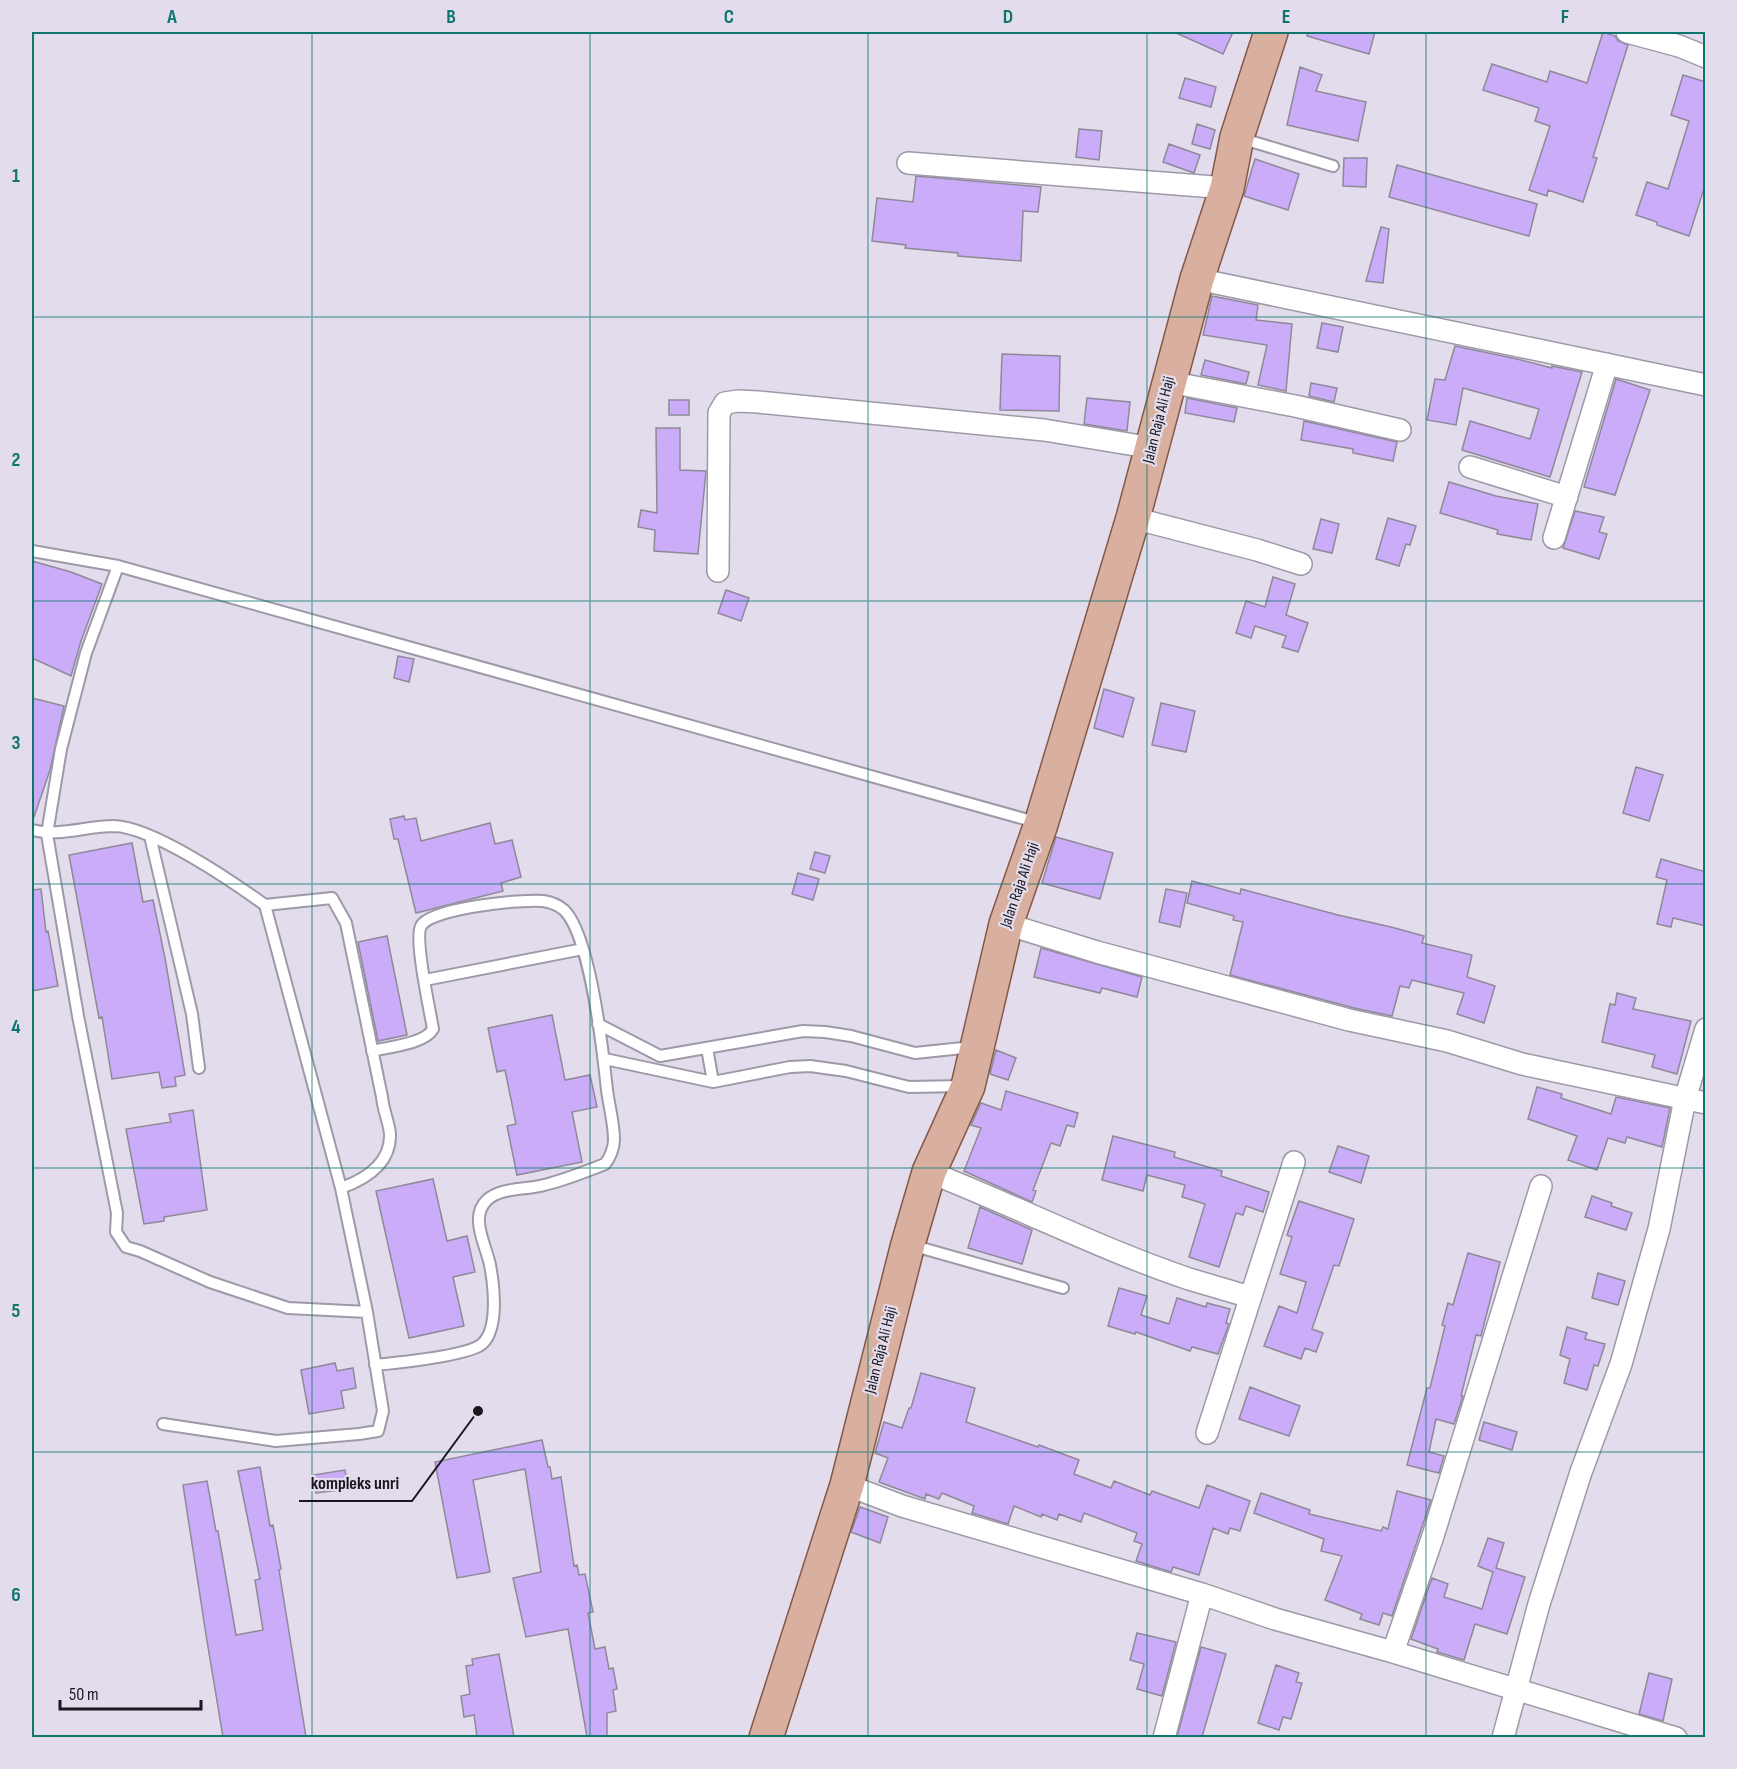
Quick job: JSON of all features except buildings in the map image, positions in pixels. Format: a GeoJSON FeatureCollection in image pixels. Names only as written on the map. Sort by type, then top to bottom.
{"type":"FeatureCollection","features":[{"type":"Feature","properties":{"kind":"main road","name":"Jalan Raja Ali Haji"},"geometry":{"type":"LineString","coordinates":[[766,1737],[847,1485],[908,1244],[929,1172],[968,1086],[1006,924],[1041,824],[1133,518],[1197,279],[1227,188],[1237,137],[1271,32]]}},
{"type":"Feature","properties":{"kind":"street"},"geometry":{"type":"LineString","coordinates":[[1627,32],[1679,46],[1706,57]]}},
{"type":"Feature","properties":{"kind":"street"},"geometry":{"type":"LineString","coordinates":[[908,163],[1227,188]]}},
{"type":"Feature","properties":{"kind":"street"},"geometry":{"type":"LineString","coordinates":[[1197,279],[1706,386]]}},
{"type":"Feature","properties":{"kind":"street"},"geometry":{"type":"LineString","coordinates":[[1554,538],[1607,364]]}},
{"type":"Feature","properties":{"kind":"street"},"geometry":{"type":"LineString","coordinates":[[1169,382],[1295,406],[1400,430]]}},
{"type":"Feature","properties":{"kind":"street"},"geometry":{"type":"LineString","coordinates":[[718,571],[719,413],[725,403],[758,402],[986,423],[1153,448]]}},
{"type":"Feature","properties":{"kind":"street"},"geometry":{"type":"LineString","coordinates":[[1470,467],[1567,496]]}},
{"type":"Feature","properties":{"kind":"street"},"geometry":{"type":"LineString","coordinates":[[1133,518],[1257,550],[1301,564]]}},
{"type":"Feature","properties":{"kind":"street"},"geometry":{"type":"LineString","coordinates":[[1006,924],[1097,952],[1349,1020],[1447,1041],[1522,1064],[1695,1101]]}},
{"type":"Feature","properties":{"kind":"street"},"geometry":{"type":"LineString","coordinates":[[1503,1737],[1546,1582],[1581,1472],[1624,1353],[1695,1101],[1706,1029]]}},
{"type":"Feature","properties":{"kind":"street"},"geometry":{"type":"LineString","coordinates":[[1207,1433],[1294,1162]]}},
{"type":"Feature","properties":{"kind":"street"},"geometry":{"type":"LineString","coordinates":[[929,1172],[1112,1249],[1188,1278],[1251,1297]]}},
{"type":"Feature","properties":{"kind":"street"},"geometry":{"type":"LineString","coordinates":[[1393,1652],[1433,1536],[1541,1186]]}},
{"type":"Feature","properties":{"kind":"street"},"geometry":{"type":"LineString","coordinates":[[847,1485],[902,1506],[1202,1594],[1275,1619],[1393,1652],[1645,1733],[1676,1737]]}},
{"type":"Feature","properties":{"kind":"street"},"geometry":{"type":"LineString","coordinates":[[1164,1737],[1202,1594]]}},
{"type":"Feature","properties":{"kind":"lane"},"geometry":{"type":"LineString","coordinates":[[1237,137],[1333,166]]}},
{"type":"Feature","properties":{"kind":"lane"},"geometry":{"type":"LineString","coordinates":[[32,551],[118,566],[1041,824]]}},
{"type":"Feature","properties":{"kind":"lane"},"geometry":{"type":"LineString","coordinates":[[118,566],[84,664],[61,750],[47,834],[75,1005],[117,1213],[116,1232],[126,1247],[210,1282],[288,1308],[367,1312]]}},
{"type":"Feature","properties":{"kind":"lane"},"geometry":{"type":"LineString","coordinates":[[32,830],[47,834],[116,826],[150,836],[226,877],[265,905],[341,1188],[367,1312],[383,1411],[378,1431],[276,1441],[163,1424]]}},
{"type":"Feature","properties":{"kind":"lane"},"geometry":{"type":"LineString","coordinates":[[150,836],[192,1014],[200,1068]]}},
{"type":"Feature","properties":{"kind":"lane"},"geometry":{"type":"LineString","coordinates":[[265,905],[333,898],[346,923],[384,1113],[390,1131],[389,1150],[379,1166],[361,1181],[341,1188]]}},
{"type":"Feature","properties":{"kind":"lane"},"geometry":{"type":"LineString","coordinates":[[372,1051],[418,1041],[431,1033],[433,1029],[419,943],[421,925],[426,920],[464,908],[522,901],[544,901],[555,904],[565,911],[572,922],[583,949],[605,1059],[614,1142],[609,1160],[597,1168],[543,1185],[497,1194],[482,1207],[479,1226],[490,1265],[493,1326],[482,1344],[456,1353],[375,1365]]}},
{"type":"Feature","properties":{"kind":"lane"},"geometry":{"type":"LineString","coordinates":[[425,980],[583,949]]}},
{"type":"Feature","properties":{"kind":"lane"},"geometry":{"type":"LineString","coordinates":[[598,1024],[660,1056],[803,1031],[851,1036],[915,1053],[978,1046]]}},
{"type":"Feature","properties":{"kind":"lane"},"geometry":{"type":"LineString","coordinates":[[707,1048],[713,1082]]}},
{"type":"Feature","properties":{"kind":"lane"},"geometry":{"type":"LineString","coordinates":[[605,1059],[713,1082],[790,1067],[810,1066],[846,1071],[909,1087],[968,1086]]}},
{"type":"Feature","properties":{"kind":"lane"},"geometry":{"type":"LineString","coordinates":[[908,1244],[1063,1288]]}},
{"type":"Feature","properties":{"kind":"place","name":"kompleks unri"},"geometry":{"type":"Point","coordinates":[478,1411]}}]}
